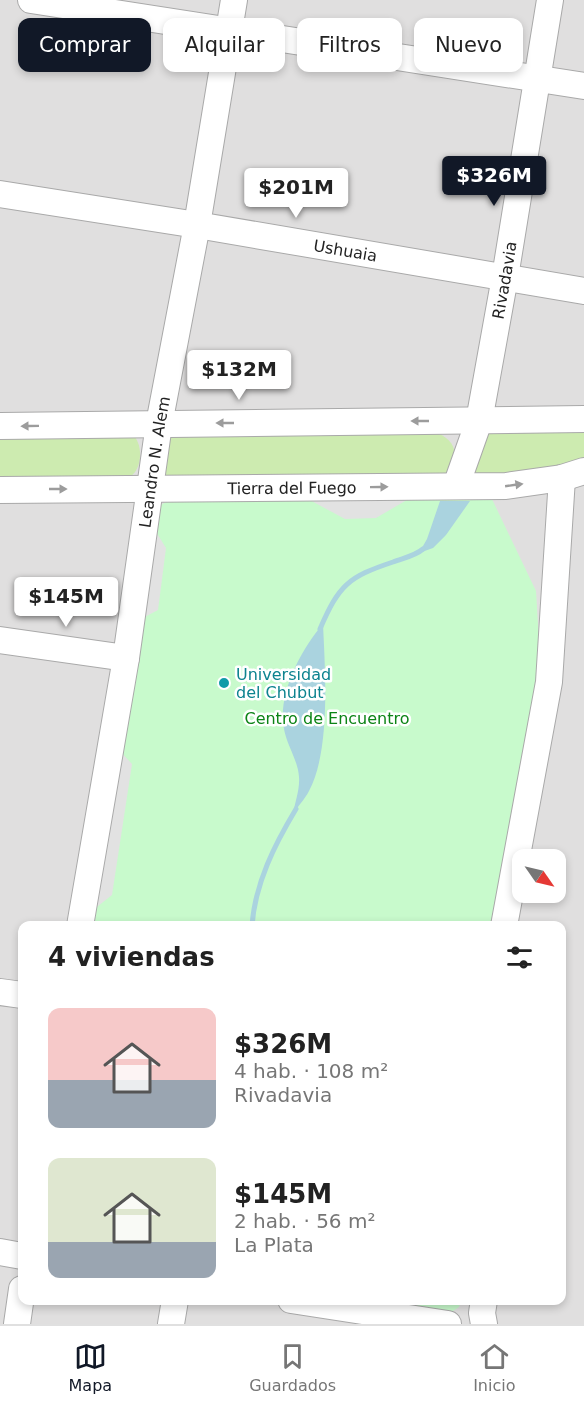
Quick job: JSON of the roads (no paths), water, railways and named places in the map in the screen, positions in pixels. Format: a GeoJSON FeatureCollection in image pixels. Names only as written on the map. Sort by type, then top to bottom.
{"type":"FeatureCollection","features":[{"type":"Feature","properties":{"kind":"street"},"geometry":{"type":"LineString","coordinates":[[31,0],[163,20]]}},
{"type":"Feature","properties":{"kind":"street","name":"Leandro N. Alem"},"geometry":{"type":"LineString","coordinates":[[231,18],[234,0]]}},
{"type":"Feature","properties":{"kind":"street","name":"Rivadavia"},"geometry":{"type":"LineString","coordinates":[[456,486],[478,421],[505,277],[550,0]]}},
{"type":"Feature","properties":{"kind":"street"},"geometry":{"type":"LineString","coordinates":[[285,39],[584,86]]}},
{"type":"Feature","properties":{"kind":"street","name":"Leandro N. Alem"},"geometry":{"type":"LineString","coordinates":[[81,921],[126,658],[148,489],[197,225],[222,72]]}},
{"type":"Feature","properties":{"kind":"street","name":"Ushuaia"},"geometry":{"type":"LineString","coordinates":[[0,194],[584,291]]}},
{"type":"Feature","properties":{"kind":"street"},"geometry":{"type":"LineString","coordinates":[[0,426],[584,419]]}},
{"type":"Feature","properties":{"kind":"street"},"geometry":{"type":"LineString","coordinates":[[505,921],[549,682],[573,474]]}},
{"type":"Feature","properties":{"kind":"street","name":"Tierra del Fuego"},"geometry":{"type":"LineString","coordinates":[[0,490],[506,486],[573,474]]}},
{"type":"Feature","properties":{"kind":"street"},"geometry":{"type":"LineString","coordinates":[[0,640],[126,658]]}},
{"type":"Feature","properties":{"kind":"street"},"geometry":{"type":"LineString","coordinates":[[0,992],[18,994]]}},
{"type":"Feature","properties":{"kind":"street"},"geometry":{"type":"LineString","coordinates":[[0,1252],[18,1255]]}},
{"type":"Feature","properties":{"kind":"street"},"geometry":{"type":"LineString","coordinates":[[17,1324],[20,1305]]}},
{"type":"Feature","properties":{"kind":"street"},"geometry":{"type":"LineString","coordinates":[[171,1324],[174,1305]]}},
{"type":"Feature","properties":{"kind":"street"},"geometry":{"type":"LineString","coordinates":[[306,1305],[340,1316],[448,1324]]}},
{"type":"Feature","properties":{"kind":"street"},"geometry":{"type":"LineString","coordinates":[[483,1305],[484,1324]]}},
{"type":"Feature","properties":{"kind":"water"},"geometry":{"type":"Polygon","coordinates":[[[440,501],[470,501],[446,535],[433,548],[419,553],[427,539],[440,501]]]}},
{"type":"Feature","properties":{"kind":"water"},"geometry":{"type":"Polygon","coordinates":[[[323,624],[325,709],[321,754],[309,791],[293,814],[299,777],[284,729],[284,702],[287,687],[299,659],[323,624]]]}},
{"type":"Feature","properties":{"kind":"waterway"},"geometry":{"type":"LineString","coordinates":[[320,629],[333,602],[355,578],[423,549]]}},
{"type":"Feature","properties":{"kind":"waterway"},"geometry":{"type":"LineString","coordinates":[[253,921],[257,894],[267,864],[296,809]]}},
{"type":"Feature","properties":{"kind":"place","name":"Universidad del Chubut"},"geometry":{"type":"Point","coordinates":[224,683]}},
{"type":"Feature","properties":{"kind":"park label","name":"Centro de Encuentro"},"geometry":{"type":"Point","coordinates":[327,718]}}]}
